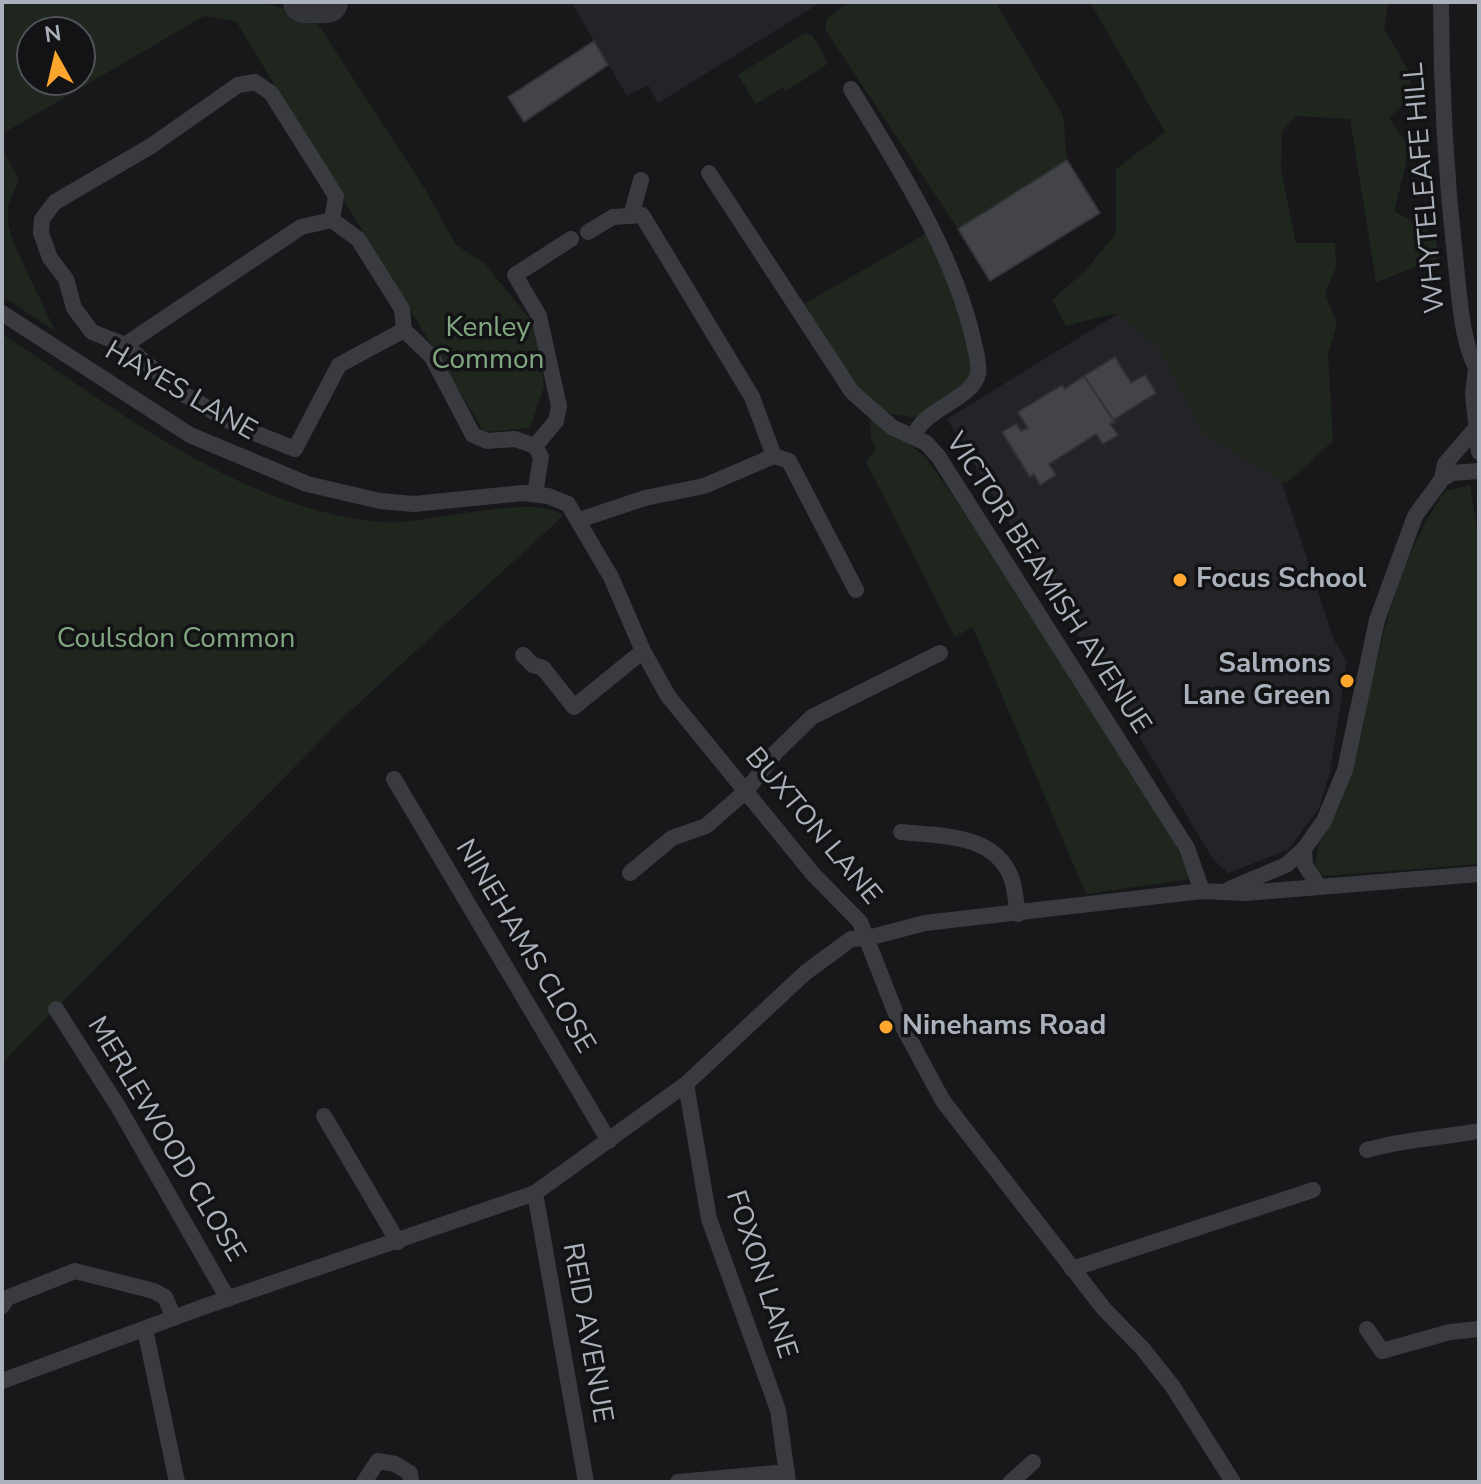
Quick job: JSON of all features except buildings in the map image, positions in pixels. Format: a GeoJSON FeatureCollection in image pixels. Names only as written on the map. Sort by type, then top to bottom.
{"type":"FeatureCollection","features":[{"type":"Feature","properties":{"kind":"street","name":"WHYTELEAFE HILL"},"geometry":{"type":"LineString","coordinates":[[1441,2],[1446,178],[1462,316],[1468,352],[1477,368],[1472,381],[1479,452]]}},
{"type":"Feature","properties":{"kind":"street"},"geometry":{"type":"LineString","coordinates":[[332,220],[336,196],[271,93],[255,82],[238,85],[151,146],[55,202],[42,219],[41,233],[50,258],[66,279],[74,308],[92,332],[125,345],[183,394],[242,428],[295,449],[339,365],[404,330]]}},
{"type":"Feature","properties":{"kind":"street"},"geometry":{"type":"LineString","coordinates":[[851,89],[891,154],[958,285],[976,353],[978,374],[969,389],[923,419],[913,437]]}},
{"type":"Feature","properties":{"kind":"street","name":"VICTOR BEAMISH AVENUE"},"geometry":{"type":"LineString","coordinates":[[709,173],[852,392],[892,427],[926,443],[938,456],[1187,848],[1202,891]]}},
{"type":"Feature","properties":{"kind":"street"},"geometry":{"type":"LineString","coordinates":[[631,216],[641,180]]}},
{"type":"Feature","properties":{"kind":"street"},"geometry":{"type":"LineString","coordinates":[[588,232],[613,217],[642,215],[752,397],[774,456]]}},
{"type":"Feature","properties":{"kind":"street"},"geometry":{"type":"LineString","coordinates":[[125,345],[301,227],[332,220],[358,239],[402,309],[404,330],[432,357],[473,435],[487,441],[515,439],[535,446],[541,457],[535,494]]}},
{"type":"Feature","properties":{"kind":"street"},"geometry":{"type":"LineString","coordinates":[[535,446],[556,421],[559,406],[539,316],[515,275],[571,239]]}},
{"type":"Feature","properties":{"kind":"street","name":"HAYES LANE"},"geometry":{"type":"LineString","coordinates":[[2,313],[181,430],[244,460],[307,484],[380,501],[414,504],[535,494]]}},
{"type":"Feature","properties":{"kind":"street"},"geometry":{"type":"LineString","coordinates":[[1442,479],[1445,464],[1476,428]]}},
{"type":"Feature","properties":{"kind":"street"},"geometry":{"type":"LineString","coordinates":[[579,520],[645,498],[704,486],[774,456],[789,461],[856,590]]}},
{"type":"Feature","properties":{"kind":"street"},"geometry":{"type":"LineString","coordinates":[[1227,889],[1286,865],[1304,849],[1324,821],[1345,770],[1377,620],[1415,516],[1442,479],[1452,473],[1479,471]]}},
{"type":"Feature","properties":{"kind":"street","name":"BUXTON LANE"},"geometry":{"type":"LineString","coordinates":[[535,494],[568,504],[611,577],[643,651],[668,696],[813,874],[860,922],[896,1014],[943,1101],[1072,1269],[1173,1387],[1233,1482]]}},
{"type":"Feature","properties":{"kind":"street"},"geometry":{"type":"LineString","coordinates":[[523,655],[533,665],[543,668],[574,707],[643,651]]}},
{"type":"Feature","properties":{"kind":"street"},"geometry":{"type":"LineString","coordinates":[[630,873],[672,838],[706,826],[746,791],[776,752],[812,717],[940,653]]}},
{"type":"Feature","properties":{"kind":"street","name":"NINEHAMS CLOSE"},"geometry":{"type":"LineString","coordinates":[[394,779],[609,1141]]}},
{"type":"Feature","properties":{"kind":"street"},"geometry":{"type":"LineString","coordinates":[[901,832],[962,838],[982,845],[1010,875],[1018,914]]}},
{"type":"Feature","properties":{"kind":"street"},"geometry":{"type":"LineString","coordinates":[[1304,849],[1305,865],[1318,885]]}},
{"type":"Feature","properties":{"kind":"street"},"geometry":{"type":"LineString","coordinates":[[2,1381],[535,1193],[686,1084],[831,951],[851,939],[868,938],[925,923],[1202,891],[1227,889],[1245,893],[1479,874]]}},
{"type":"Feature","properties":{"kind":"street","name":"MERLEWOOD CLOSE"},"geometry":{"type":"LineString","coordinates":[[56,1009],[119,1108],[228,1299]]}},
{"type":"Feature","properties":{"kind":"street","name":"FOXON LANE"},"geometry":{"type":"LineString","coordinates":[[686,1084],[709,1219],[778,1410],[788,1477]]}},
{"type":"Feature","properties":{"kind":"street"},"geometry":{"type":"LineString","coordinates":[[324,1116],[398,1242]]}},
{"type":"Feature","properties":{"kind":"street"},"geometry":{"type":"LineString","coordinates":[[1367,1150],[1397,1141],[1428,1141],[1479,1131]]}},
{"type":"Feature","properties":{"kind":"street"},"geometry":{"type":"LineString","coordinates":[[1072,1269],[1313,1190]]}},
{"type":"Feature","properties":{"kind":"street","name":"REID AVENUE"},"geometry":{"type":"LineString","coordinates":[[535,1193],[586,1482]]}},
{"type":"Feature","properties":{"kind":"street"},"geometry":{"type":"LineString","coordinates":[[2,1306],[7,1298],[75,1271],[154,1291],[165,1297],[174,1318]]}},
{"type":"Feature","properties":{"kind":"street"},"geometry":{"type":"LineString","coordinates":[[145,1329],[177,1482]]}},
{"type":"Feature","properties":{"kind":"street"},"geometry":{"type":"LineString","coordinates":[[1367,1329],[1382,1351],[1450,1332],[1479,1329]]}},
{"type":"Feature","properties":{"kind":"street"},"geometry":{"type":"LineString","coordinates":[[364,1482],[378,1461],[395,1464],[410,1473],[411,1482]]}},
{"type":"Feature","properties":{"kind":"street"},"geometry":{"type":"LineString","coordinates":[[1011,1482],[1033,1462]]}},
{"type":"Feature","properties":{"kind":"street"},"geometry":{"type":"LineString","coordinates":[[678,1482],[788,1477]]}},
{"type":"Feature","properties":{"kind":"shaded area"},"geometry":{"type":"Polygon","coordinates":[[[571,2],[820,3],[658,103],[648,85],[627,96],[571,2]]]}},
{"type":"Feature","properties":{"kind":"shaded area","name":"Focus School"},"geometry":{"type":"Polygon","coordinates":[[[1208,258],[1334,640],[1347,661],[1330,772],[1319,808],[1288,850],[1228,873],[1213,859],[947,419],[1208,258]]]}},
{"type":"Feature","properties":{"kind":"green space","name":"Kenley Common"},"geometry":{"type":"Polygon","coordinates":[[[2,2],[258,2],[312,15],[425,189],[456,245],[484,263],[535,325],[544,386],[530,428],[484,432],[236,21],[204,16],[96,79],[96,16],[16,16],[16,96],[67,96],[2,134],[2,2]]]}},
{"type":"Feature","properties":{"kind":"green space"},"geometry":{"type":"Polygon","coordinates":[[[849,2],[995,2],[1063,115],[1067,160],[958,229],[826,31],[826,19],[849,2]]]}},
{"type":"Feature","properties":{"kind":"green space"},"geometry":{"type":"Polygon","coordinates":[[[1090,2],[1388,2],[1384,29],[1410,73],[1410,97],[1389,118],[1410,148],[1394,211],[1434,234],[1440,258],[1376,282],[1350,119],[1296,116],[1282,131],[1281,171],[1296,243],[1335,243],[1336,268],[1325,293],[1337,324],[1328,355],[1333,441],[1286,484],[1202,433],[1158,347],[1116,313],[1066,326],[1052,300],[1086,270],[1116,233],[1116,169],[1165,132],[1090,2]]]}},
{"type":"Feature","properties":{"kind":"green space"},"geometry":{"type":"Polygon","coordinates":[[[805,33],[813,36],[827,61],[825,66],[786,91],[783,87],[756,104],[738,75],[805,33]]]}},
{"type":"Feature","properties":{"kind":"green space"},"geometry":{"type":"Polygon","coordinates":[[[2,149],[19,179],[8,205],[8,224],[14,244],[55,331],[2,296],[2,149]]]}},
{"type":"Feature","properties":{"kind":"green space"},"geometry":{"type":"Polygon","coordinates":[[[931,231],[978,374],[923,419],[871,411],[926,458],[971,521],[1175,844],[1191,879],[1086,894],[973,627],[955,637],[866,462],[876,450],[871,437],[870,410],[797,308],[931,231]]]}},
{"type":"Feature","properties":{"kind":"green space","name":"Coulsdon Common"},"geometry":{"type":"Polygon","coordinates":[[[2,334],[181,450],[228,476],[276,497],[326,513],[378,522],[528,507],[548,509],[563,516],[347,714],[2,1063],[2,334]]]}},
{"type":"Feature","properties":{"kind":"green space"},"geometry":{"type":"Polygon","coordinates":[[[1470,485],[1479,542],[1479,864],[1326,876],[1317,872],[1317,852],[1342,799],[1382,640],[1407,562],[1445,491],[1470,485]]]}},
{"type":"Feature","properties":{"kind":"taxiway"},"geometry":{"type":"LineString","coordinates":[[304,2],[327,2]]}},
{"type":"Feature","properties":{"kind":"place","name":"Focus School"},"geometry":{"type":"Point","coordinates":[1180,580]}},
{"type":"Feature","properties":{"kind":"place","name":"Salmons Lane Green"},"geometry":{"type":"Point","coordinates":[1347,681]}},
{"type":"Feature","properties":{"kind":"place","name":"Ninehams Road"},"geometry":{"type":"Point","coordinates":[886,1027]}}]}
